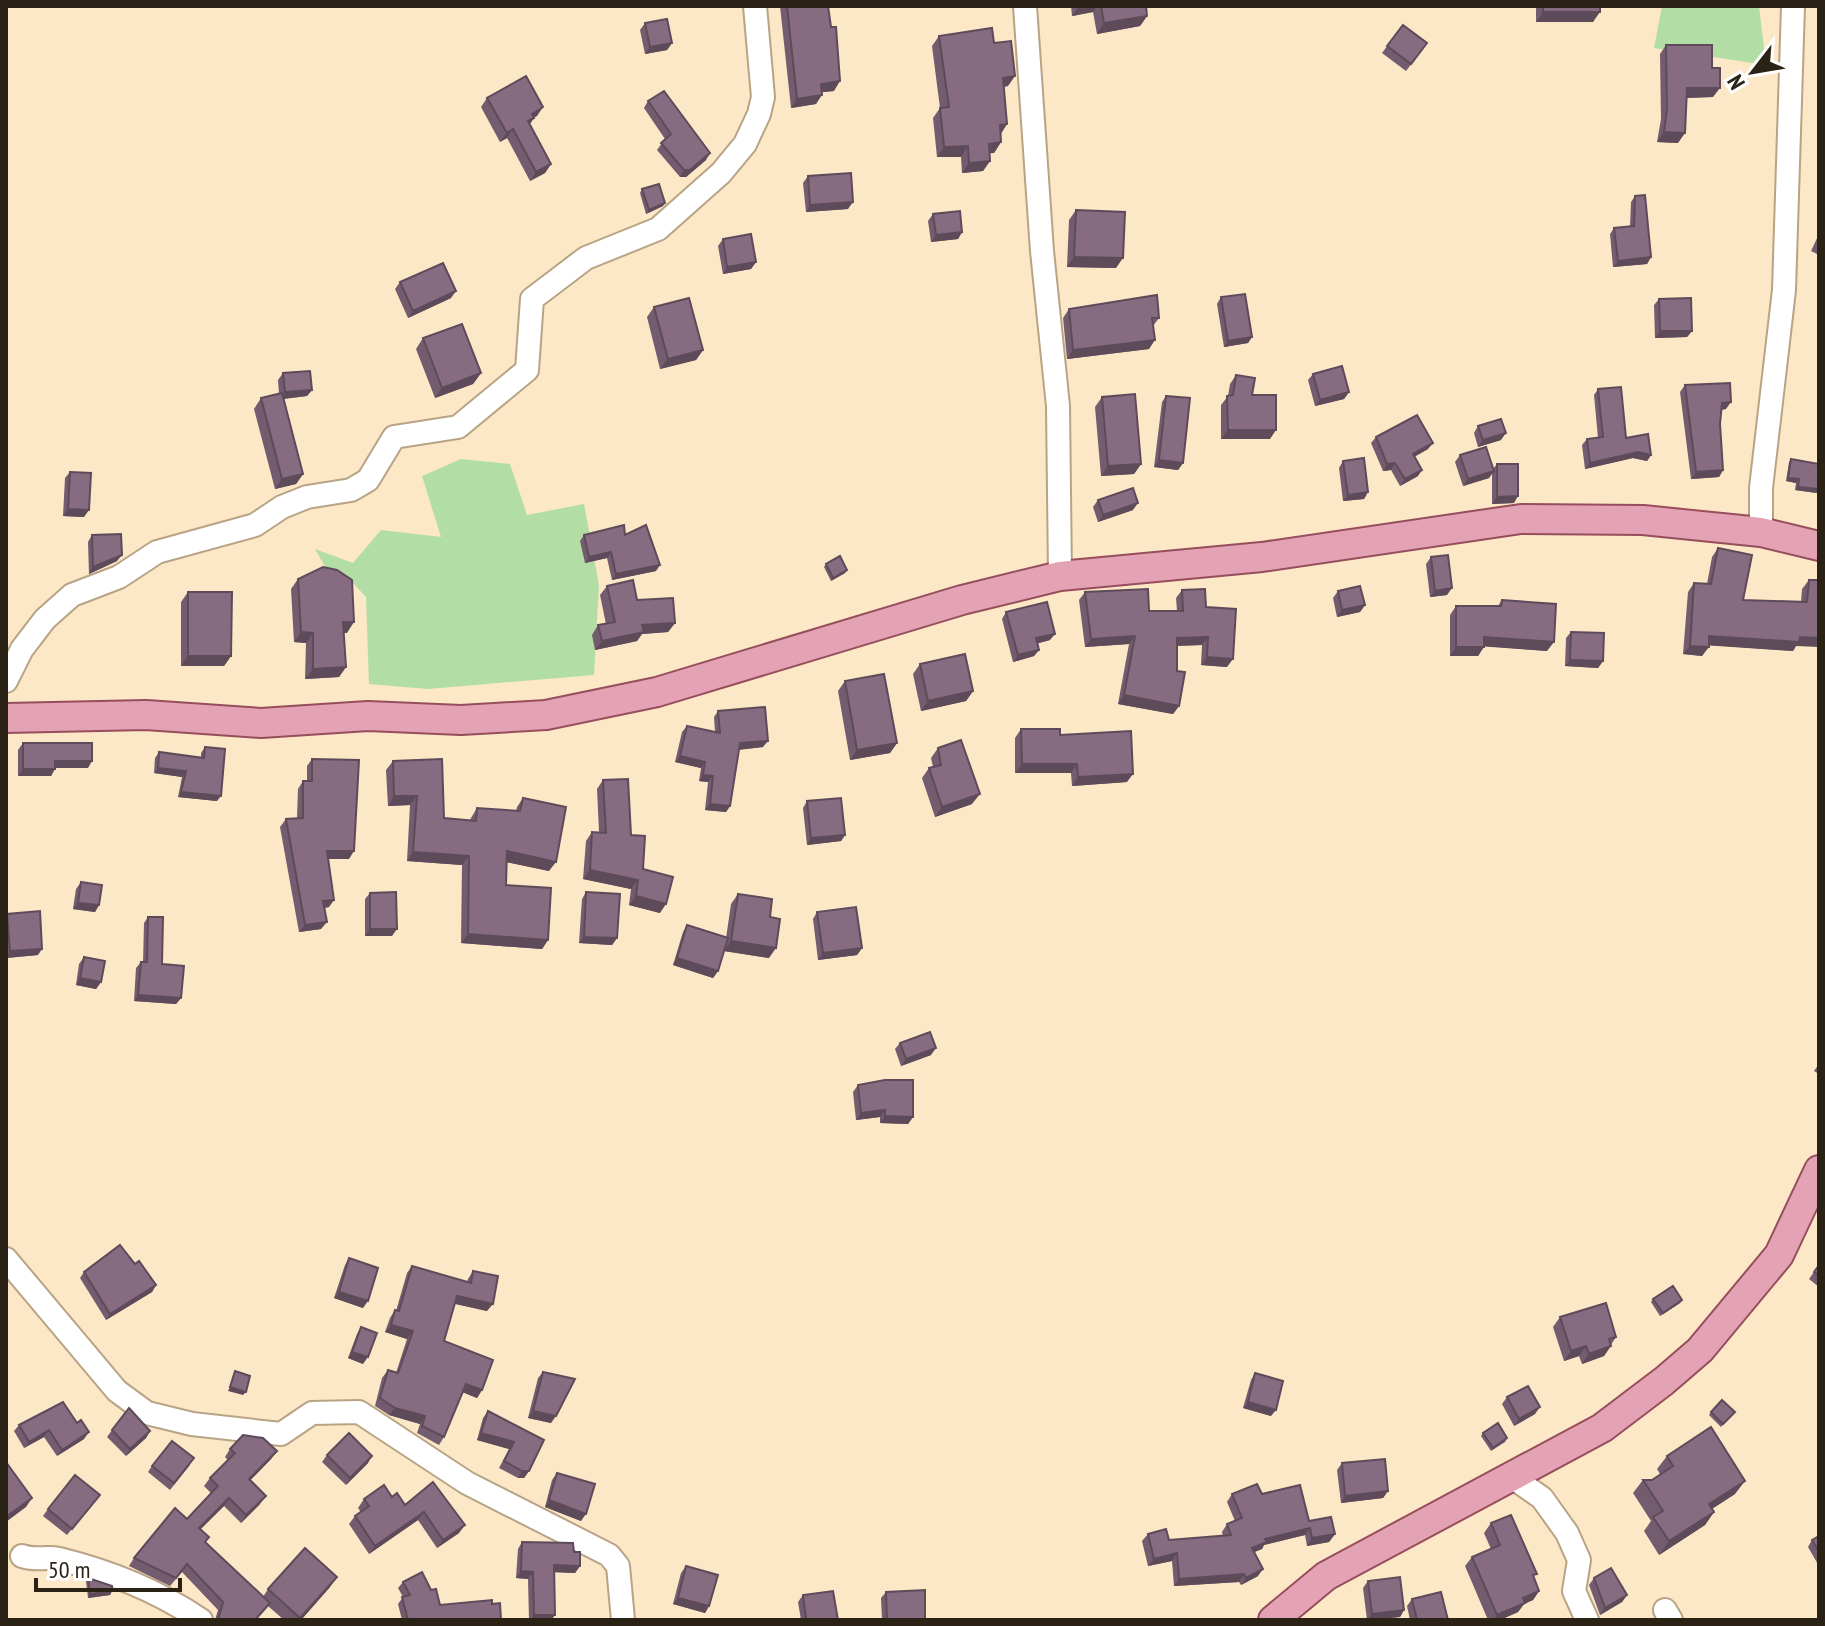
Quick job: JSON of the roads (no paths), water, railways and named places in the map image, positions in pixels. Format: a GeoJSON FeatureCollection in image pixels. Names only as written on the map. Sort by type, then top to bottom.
{"type":"FeatureCollection","features":[{"type":"Feature","properties":{"kind":"main road"},"geometry":{"type":"LineString","coordinates":[[6,718],[146,715],[261,723],[368,716],[461,720],[546,715],[657,692],[962,600],[1060,576],[1262,557],[1521,519],[1643,520],[1761,532],[1819,546]]}},
{"type":"Feature","properties":{"kind":"main road"},"geometry":{"type":"LineString","coordinates":[[1273,1620],[1326,1576],[1602,1428],[1700,1350],[1779,1255],[1819,1170]]}},
{"type":"Feature","properties":{"kind":"street"},"geometry":{"type":"LineString","coordinates":[[6,681],[22,649],[45,619],[72,595],[119,577],[157,552],[255,525],[282,507],[307,497],[351,490],[368,480],[394,437],[458,427],[527,370],[532,299],[586,258],[658,229],[721,173],[745,144],[763,97],[755,6]]}},
{"type":"Feature","properties":{"kind":"street"},"geometry":{"type":"LineString","coordinates":[[1025,6],[1042,251],[1058,406],[1060,576]]}},
{"type":"Feature","properties":{"kind":"street"},"geometry":{"type":"LineString","coordinates":[[1761,532],[1761,488],[1784,290],[1793,6]]}},
{"type":"Feature","properties":{"kind":"street"},"geometry":{"type":"LineString","coordinates":[[6,1259],[117,1391],[147,1413],[192,1424],[281,1434],[312,1413],[359,1412],[467,1483],[609,1555],[618,1566],[623,1620]]}},
{"type":"Feature","properties":{"kind":"street"},"geometry":{"type":"LineString","coordinates":[[1512,1477],[1542,1498],[1567,1533],[1579,1560],[1574,1591],[1587,1620]]}},
{"type":"Feature","properties":{"kind":"street"},"geometry":{"type":"LineString","coordinates":[[22,1556],[33,1560],[55,1558],[90,1571],[113,1573],[201,1620]]}}]}
